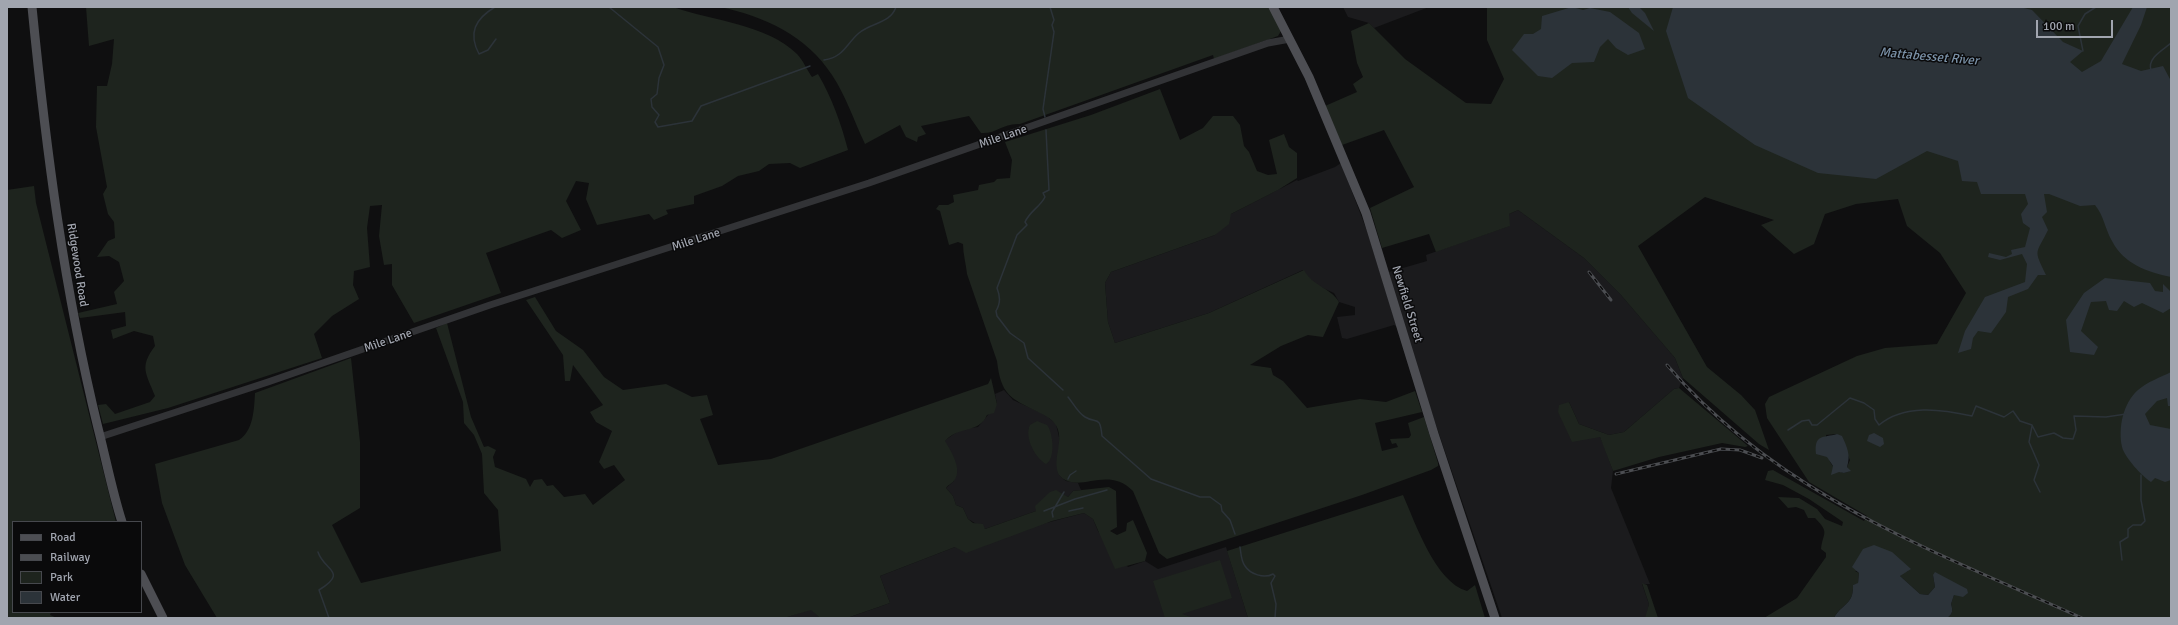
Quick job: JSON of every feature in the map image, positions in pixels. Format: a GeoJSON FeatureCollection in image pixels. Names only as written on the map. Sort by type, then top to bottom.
{"type":"FeatureCollection","features":[{"type":"Feature","properties":{"kind":"main road","name":"Ridgewood Road"},"geometry":{"type":"LineString","coordinates":[[32,7],[49,165],[61,245],[82,362],[122,521]]}},
{"type":"Feature","properties":{"kind":"main road","name":"Newfield Street"},"geometry":{"type":"LineString","coordinates":[[1273,7],[1309,77],[1366,214],[1434,434],[1495,618]]}},
{"type":"Feature","properties":{"kind":"main road"},"geometry":{"type":"LineString","coordinates":[[142,576],[163,618]]}},
{"type":"Feature","properties":{"kind":"street","name":"Mile Lane"},"geometry":{"type":"LineString","coordinates":[[100,437],[268,382],[490,305],[822,199],[1268,43],[1290,39]]}},
{"type":"Feature","properties":{"kind":"shaded area"},"geometry":{"type":"Polygon","coordinates":[[[1343,7],[1429,7],[1374,28],[1369,23],[1348,17],[1343,7]]]}},
{"type":"Feature","properties":{"kind":"shaded area"},"geometry":{"type":"Polygon","coordinates":[[[1341,163],[1367,231],[1397,327],[1394,325],[1347,339],[1342,338],[1337,317],[1355,315],[1355,307],[1339,302],[1334,293],[1316,285],[1307,277],[1303,270],[1209,313],[1115,343],[1108,322],[1105,283],[1111,272],[1215,235],[1231,214],[1297,180],[1298,181],[1335,167],[1341,163]]]}},
{"type":"Feature","properties":{"kind":"shaded area"},"geometry":{"type":"Polygon","coordinates":[[[1518,210],[1584,258],[1621,295],[1675,358],[1683,378],[1679,388],[1674,389],[1624,432],[1609,435],[1579,424],[1569,402],[1558,412],[1600,437],[1604,445],[1613,471],[1611,488],[1650,584],[1642,584],[1649,604],[1646,618],[1502,618],[1399,317],[1389,272],[1427,261],[1426,255],[1509,226],[1509,214],[1518,210]]]}},
{"type":"Feature","properties":{"kind":"shaded area"},"geometry":{"type":"Polygon","coordinates":[[[1004,390],[1013,400],[1046,415],[1056,424],[1059,437],[1059,475],[1066,481],[1078,483],[1081,490],[1073,491],[1068,497],[1060,494],[1036,511],[985,529],[968,519],[963,508],[956,505],[953,496],[946,488],[954,481],[944,441],[961,429],[978,427],[997,404],[995,394],[1004,390]]]}},
{"type":"Feature","properties":{"kind":"shaded area"},"geometry":{"type":"Polygon","coordinates":[[[1084,513],[1093,519],[1098,531],[1128,567],[1145,561],[1158,569],[1226,547],[1248,618],[847,618],[890,603],[880,576],[955,547],[1084,513]]]}},
{"type":"Feature","properties":{"kind":"shaded area"},"geometry":{"type":"Polygon","coordinates":[[[811,609],[820,618],[784,618],[811,609]]]}},
{"type":"Feature","properties":{"kind":"green space"},"geometry":{"type":"Polygon","coordinates":[[[86,7],[673,7],[738,24],[770,36],[785,44],[797,54],[812,77],[818,74],[836,111],[848,150],[800,168],[790,163],[769,164],[759,171],[738,176],[722,186],[694,196],[694,204],[666,210],[668,214],[654,220],[649,214],[597,225],[586,199],[589,183],[576,181],[566,201],[581,230],[562,238],[551,230],[486,253],[501,293],[414,323],[392,285],[392,264],[384,265],[379,236],[382,205],[370,206],[367,228],[370,267],[354,271],[353,285],[359,299],[332,316],[314,334],[322,358],[168,408],[103,424],[98,405],[106,404],[115,414],[150,402],[155,396],[147,376],[146,365],[147,359],[155,346],[153,336],[134,331],[113,339],[111,330],[126,326],[125,312],[80,318],[78,313],[117,304],[114,292],[124,281],[119,262],[109,256],[97,257],[108,241],[115,238],[114,222],[108,214],[103,194],[107,187],[96,127],[97,86],[107,86],[112,64],[114,39],[89,46],[86,7]]]}},
{"type":"Feature","properties":{"kind":"green space"},"geometry":{"type":"Polygon","coordinates":[[[720,7],[1269,7],[1281,31],[1278,36],[1214,59],[1213,55],[1020,124],[1009,125],[991,132],[981,133],[969,116],[921,126],[926,134],[918,137],[917,142],[906,137],[900,125],[865,144],[837,83],[822,61],[810,49],[783,30],[768,22],[753,16],[720,7]]]}},
{"type":"Feature","properties":{"kind":"green space"},"geometry":{"type":"Polygon","coordinates":[[[1487,7],[2171,7],[2171,618],[1947,618],[1952,612],[1951,604],[1954,595],[1933,575],[1935,587],[1928,595],[1920,594],[1900,576],[1902,573],[1908,571],[1855,571],[1859,573],[1858,584],[1853,585],[1853,592],[1849,601],[1834,618],[1764,618],[1797,598],[1826,557],[1826,553],[1821,549],[1824,530],[1820,523],[1815,518],[1808,518],[1804,510],[1796,507],[1788,508],[1778,497],[1799,498],[1817,509],[1825,519],[1842,526],[1843,522],[1809,499],[1783,485],[1765,480],[1768,471],[1773,470],[1864,521],[1867,516],[1809,482],[1767,418],[1765,404],[1769,397],[1857,356],[1885,348],[1937,344],[1966,293],[1940,253],[1907,226],[1898,199],[1856,204],[1825,214],[1814,244],[1794,254],[1761,225],[1774,220],[1705,197],[1638,246],[1707,367],[1741,395],[1755,410],[1769,450],[1759,444],[1683,378],[1675,358],[1621,295],[1584,258],[1518,210],[1509,214],[1510,226],[1436,252],[1429,234],[1382,248],[1370,208],[1414,187],[1384,130],[1342,145],[1325,106],[1357,92],[1353,84],[1363,77],[1357,63],[1351,31],[1369,23],[1405,59],[1466,103],[1491,104],[1504,79],[1487,40],[1487,7]],[[1837,434],[1826,435],[1829,458],[1834,467],[1838,471],[1844,473],[1850,471],[1847,467],[1850,460],[1837,434]]]}},
{"type":"Feature","properties":{"kind":"green space"},"geometry":{"type":"Polygon","coordinates":[[[1160,89],[1180,140],[1203,128],[1213,116],[1233,116],[1240,125],[1244,146],[1249,152],[1257,171],[1268,175],[1277,174],[1269,140],[1284,134],[1289,147],[1297,153],[1297,178],[1278,190],[1231,214],[1229,224],[1215,235],[1111,272],[1105,283],[1108,322],[1115,343],[1209,313],[1304,270],[1312,280],[1331,293],[1339,302],[1323,337],[1308,335],[1281,346],[1250,365],[1271,368],[1273,375],[1283,381],[1307,408],[1360,399],[1386,402],[1415,391],[1422,412],[1375,423],[1382,451],[1398,447],[1396,443],[1392,444],[1390,439],[1409,438],[1411,435],[1408,423],[1424,417],[1438,463],[1438,466],[1431,470],[1362,495],[1167,559],[1159,553],[1133,491],[1123,483],[1113,480],[1103,480],[1075,483],[1067,481],[1059,475],[1057,469],[1059,443],[1058,430],[1049,418],[1014,399],[1004,388],[997,361],[967,274],[963,244],[958,242],[949,245],[940,211],[936,209],[939,205],[948,205],[954,202],[953,195],[978,190],[979,185],[994,182],[997,179],[1010,178],[1012,160],[1005,142],[1091,115],[1160,89]]]}},
{"type":"Feature","properties":{"kind":"green space"},"geometry":{"type":"Polygon","coordinates":[[[34,186],[36,203],[116,521],[12,521],[12,613],[51,613],[50,615],[57,618],[7,618],[7,190],[34,186]]]}},
{"type":"Feature","properties":{"kind":"green space"},"geometry":{"type":"Polygon","coordinates":[[[535,297],[556,331],[583,350],[604,377],[623,390],[666,384],[692,397],[707,395],[713,415],[700,419],[718,465],[771,459],[988,384],[991,378],[997,404],[994,413],[987,415],[984,421],[979,425],[957,433],[945,441],[953,455],[957,467],[956,477],[946,488],[953,496],[956,505],[963,508],[968,519],[973,523],[983,524],[985,529],[1036,511],[1035,506],[1050,492],[1056,490],[1068,497],[1073,491],[1109,487],[1116,491],[1117,527],[1110,531],[1117,535],[1126,531],[1127,523],[1133,520],[1147,553],[1145,561],[1115,569],[1093,519],[1084,513],[1052,521],[966,553],[955,547],[880,576],[890,603],[847,618],[820,618],[811,610],[784,618],[217,618],[185,565],[162,503],[155,464],[239,440],[248,431],[252,418],[255,393],[351,358],[360,442],[360,508],[332,525],[361,583],[501,551],[498,510],[484,493],[482,454],[474,435],[464,423],[463,402],[436,328],[447,323],[471,417],[484,447],[488,446],[496,450],[493,457],[495,467],[526,479],[530,487],[534,480],[542,479],[547,486],[553,485],[564,497],[585,494],[593,505],[625,480],[614,465],[604,469],[599,462],[612,431],[596,422],[590,412],[603,405],[573,365],[570,381],[565,381],[563,355],[526,300],[535,297]]]}},
{"type":"Feature","properties":{"kind":"green space"},"geometry":{"type":"Polygon","coordinates":[[[1679,388],[1748,446],[1745,447],[1722,443],[1659,457],[1613,471],[1600,437],[1572,442],[1558,412],[1559,405],[1569,402],[1579,424],[1609,435],[1624,432],[1674,389],[1679,388]]]}},
{"type":"Feature","properties":{"kind":"green space"},"geometry":{"type":"Polygon","coordinates":[[[1037,421],[1047,425],[1051,433],[1052,451],[1051,457],[1046,464],[1038,457],[1032,447],[1028,435],[1030,425],[1037,421]]]}},
{"type":"Feature","properties":{"kind":"green space"},"geometry":{"type":"Polygon","coordinates":[[[1403,495],[1420,535],[1436,564],[1445,576],[1456,585],[1467,591],[1475,585],[1485,618],[1248,618],[1227,551],[1403,495]]]}},
{"type":"Feature","properties":{"kind":"green space"},"geometry":{"type":"Polygon","coordinates":[[[1220,560],[1232,598],[1182,614],[1194,618],[1165,618],[1153,581],[1220,560]]]}},
{"type":"Feature","properties":{"kind":"green space"},"geometry":{"type":"Polygon","coordinates":[[[1642,583],[1647,585],[1658,618],[1645,618],[1649,604],[1642,583]]]}},
{"type":"Feature","properties":{"kind":"water"},"geometry":{"type":"Polygon","coordinates":[[[1572,7],[1583,10],[1590,8],[1610,12],[1639,33],[1645,49],[1628,55],[1616,48],[1608,39],[1600,47],[1594,62],[1572,63],[1552,78],[1538,76],[1512,50],[1524,34],[1533,34],[1541,29],[1542,16],[1572,7]]]}},
{"type":"Feature","properties":{"kind":"water"},"geometry":{"type":"Polygon","coordinates":[[[1628,7],[1639,7],[1645,13],[1654,31],[1632,13],[1628,7]]]}},
{"type":"Feature","properties":{"kind":"water","name":"Mattabesset River"},"geometry":{"type":"Polygon","coordinates":[[[1673,7],[2020,7],[2032,10],[2063,42],[2083,51],[2070,62],[2082,72],[2101,61],[2133,7],[2147,7],[2141,25],[2122,64],[2141,71],[2163,66],[2171,81],[2171,277],[2137,266],[2123,256],[2112,241],[2095,205],[2080,206],[2049,194],[2044,194],[2047,212],[2042,217],[2048,230],[2039,248],[2038,255],[2046,275],[2038,275],[2028,289],[2008,297],[2006,312],[1991,333],[1978,331],[1973,338],[1971,349],[1958,353],[1965,331],[1985,297],[2025,282],[2027,264],[2022,254],[2000,260],[1988,257],[1989,253],[2006,257],[2012,254],[2011,250],[2025,247],[2030,228],[2023,223],[2021,214],[2028,204],[2025,194],[1981,194],[1977,182],[1962,181],[1958,161],[1927,151],[1876,179],[1818,173],[1755,145],[1688,98],[1666,31],[1673,7]]]}},
{"type":"Feature","properties":{"kind":"water"},"geometry":{"type":"Polygon","coordinates":[[[2105,278],[2150,283],[2155,291],[2163,292],[2163,284],[2171,292],[2171,308],[2163,313],[2142,303],[2134,307],[2124,301],[2117,311],[2109,310],[2106,301],[2091,302],[2081,331],[2098,347],[2094,355],[2070,352],[2066,320],[2084,293],[2105,278]]]}},
{"type":"Feature","properties":{"kind":"water"},"geometry":{"type":"Polygon","coordinates":[[[2171,372],[2171,406],[2168,406],[2167,398],[2157,401],[2145,414],[2150,425],[2171,429],[2171,480],[2165,482],[2155,478],[2151,482],[2134,466],[2124,451],[2121,440],[2121,424],[2125,409],[2133,395],[2154,380],[2171,372]]]}},
{"type":"Feature","properties":{"kind":"water"},"geometry":{"type":"Polygon","coordinates":[[[1874,433],[1883,438],[1884,444],[1880,447],[1867,441],[1869,435],[1874,433]]]}},
{"type":"Feature","properties":{"kind":"water"},"geometry":{"type":"Polygon","coordinates":[[[1837,434],[1842,436],[1848,451],[1847,467],[1851,471],[1844,473],[1839,472],[1831,475],[1833,466],[1827,457],[1816,454],[1816,443],[1820,438],[1837,434]]]}},
{"type":"Feature","properties":{"kind":"water"},"geometry":{"type":"Polygon","coordinates":[[[1874,545],[1892,552],[1911,569],[1900,576],[1920,594],[1928,595],[1935,587],[1933,575],[1935,572],[1967,589],[1968,593],[1963,597],[1954,595],[1951,604],[1952,612],[1947,618],[1834,618],[1849,601],[1853,592],[1853,585],[1858,583],[1859,573],[1852,567],[1863,549],[1874,545]]]}},
{"type":"Feature","properties":{"kind":"waterway"},"geometry":{"type":"LineString","coordinates":[[495,7],[483,16],[475,27],[474,39],[479,54],[488,50],[496,39]]}},
{"type":"Feature","properties":{"kind":"waterway"},"geometry":{"type":"LineString","coordinates":[[609,7],[658,47],[664,65],[659,78],[657,94],[651,99],[652,107],[659,115],[655,122],[658,127],[692,121],[701,106],[810,66]]}},
{"type":"Feature","properties":{"kind":"waterway"},"geometry":{"type":"LineString","coordinates":[[824,60],[836,56],[844,50],[864,29],[890,17],[896,7]]}},
{"type":"Feature","properties":{"kind":"waterway"},"geometry":{"type":"LineString","coordinates":[[1045,117],[1043,109],[1054,32],[1052,25],[1054,20],[1050,7]]}},
{"type":"Feature","properties":{"kind":"waterway"},"geometry":{"type":"LineString","coordinates":[[2083,51],[2078,26],[2085,14],[2096,7]]}},
{"type":"Feature","properties":{"kind":"waterway"},"geometry":{"type":"LineString","coordinates":[[2151,70],[2150,66],[2153,58],[2171,43]]}},
{"type":"Feature","properties":{"kind":"waterway"},"geometry":{"type":"LineString","coordinates":[[1046,130],[1049,190],[1043,193],[1045,197],[1025,222],[1027,225],[1017,235],[997,288],[1000,299],[996,311],[997,316],[1010,333],[1024,343],[1028,358],[1063,390]]}},
{"type":"Feature","properties":{"kind":"waterway"},"geometry":{"type":"LineString","coordinates":[[1068,397],[1082,415],[1099,422],[1102,436],[1151,479],[1200,497],[1210,497],[1221,505],[1222,511],[1230,520],[1235,534]]}},
{"type":"Feature","properties":{"kind":"waterway"},"geometry":{"type":"LineString","coordinates":[[1788,430],[1802,421],[1809,420],[1812,425],[1817,425],[1850,398],[1864,403],[1874,410],[1875,419],[1879,425],[1889,418],[1911,411],[1936,410],[1972,416],[1976,406],[2004,417],[2013,411],[2020,421],[2032,425],[2038,437],[2054,433],[2063,438],[2073,439],[2076,430],[2074,416],[2106,417],[2126,414]]}},
{"type":"Feature","properties":{"kind":"waterway"},"geometry":{"type":"LineString","coordinates":[[2032,426],[2029,442],[2039,465],[2034,480],[2040,492]]}},
{"type":"Feature","properties":{"kind":"waterway"},"geometry":{"type":"LineString","coordinates":[[1068,479],[1070,475],[1076,471]]}},
{"type":"Feature","properties":{"kind":"waterway"},"geometry":{"type":"LineString","coordinates":[[2122,560],[2120,542],[2128,537],[2128,529],[2133,525],[2141,525],[2145,521],[2141,500],[2141,475]]}},
{"type":"Feature","properties":{"kind":"waterway"},"geometry":{"type":"LineString","coordinates":[[1044,511],[1075,499],[1107,490]]}},
{"type":"Feature","properties":{"kind":"waterway"},"geometry":{"type":"LineString","coordinates":[[1053,517],[1052,512],[1064,492]]}},
{"type":"Feature","properties":{"kind":"waterway"},"geometry":{"type":"LineString","coordinates":[[1069,511],[1083,508]]}},
{"type":"Feature","properties":{"kind":"waterway"},"geometry":{"type":"LineString","coordinates":[[1240,547],[1241,557],[1247,569],[1258,575],[1266,576],[1273,574],[1275,576],[1271,583],[1276,604],[1275,618]]}},
{"type":"Feature","properties":{"kind":"waterway"},"geometry":{"type":"LineString","coordinates":[[318,552],[332,571],[333,575],[328,584],[319,590],[329,618]]}},
{"type":"Feature","properties":{"kind":"railway"},"geometry":{"type":"LineString","coordinates":[[1589,272],[1611,300]]}},
{"type":"Feature","properties":{"kind":"railway"},"geometry":{"type":"LineString","coordinates":[[1667,365],[1711,410],[1757,450],[1807,484],[1860,515],[1914,542],[2082,618]]}},
{"type":"Feature","properties":{"kind":"railway"},"geometry":{"type":"LineString","coordinates":[[1616,474],[1721,449],[1740,450],[1762,458]]}}]}
